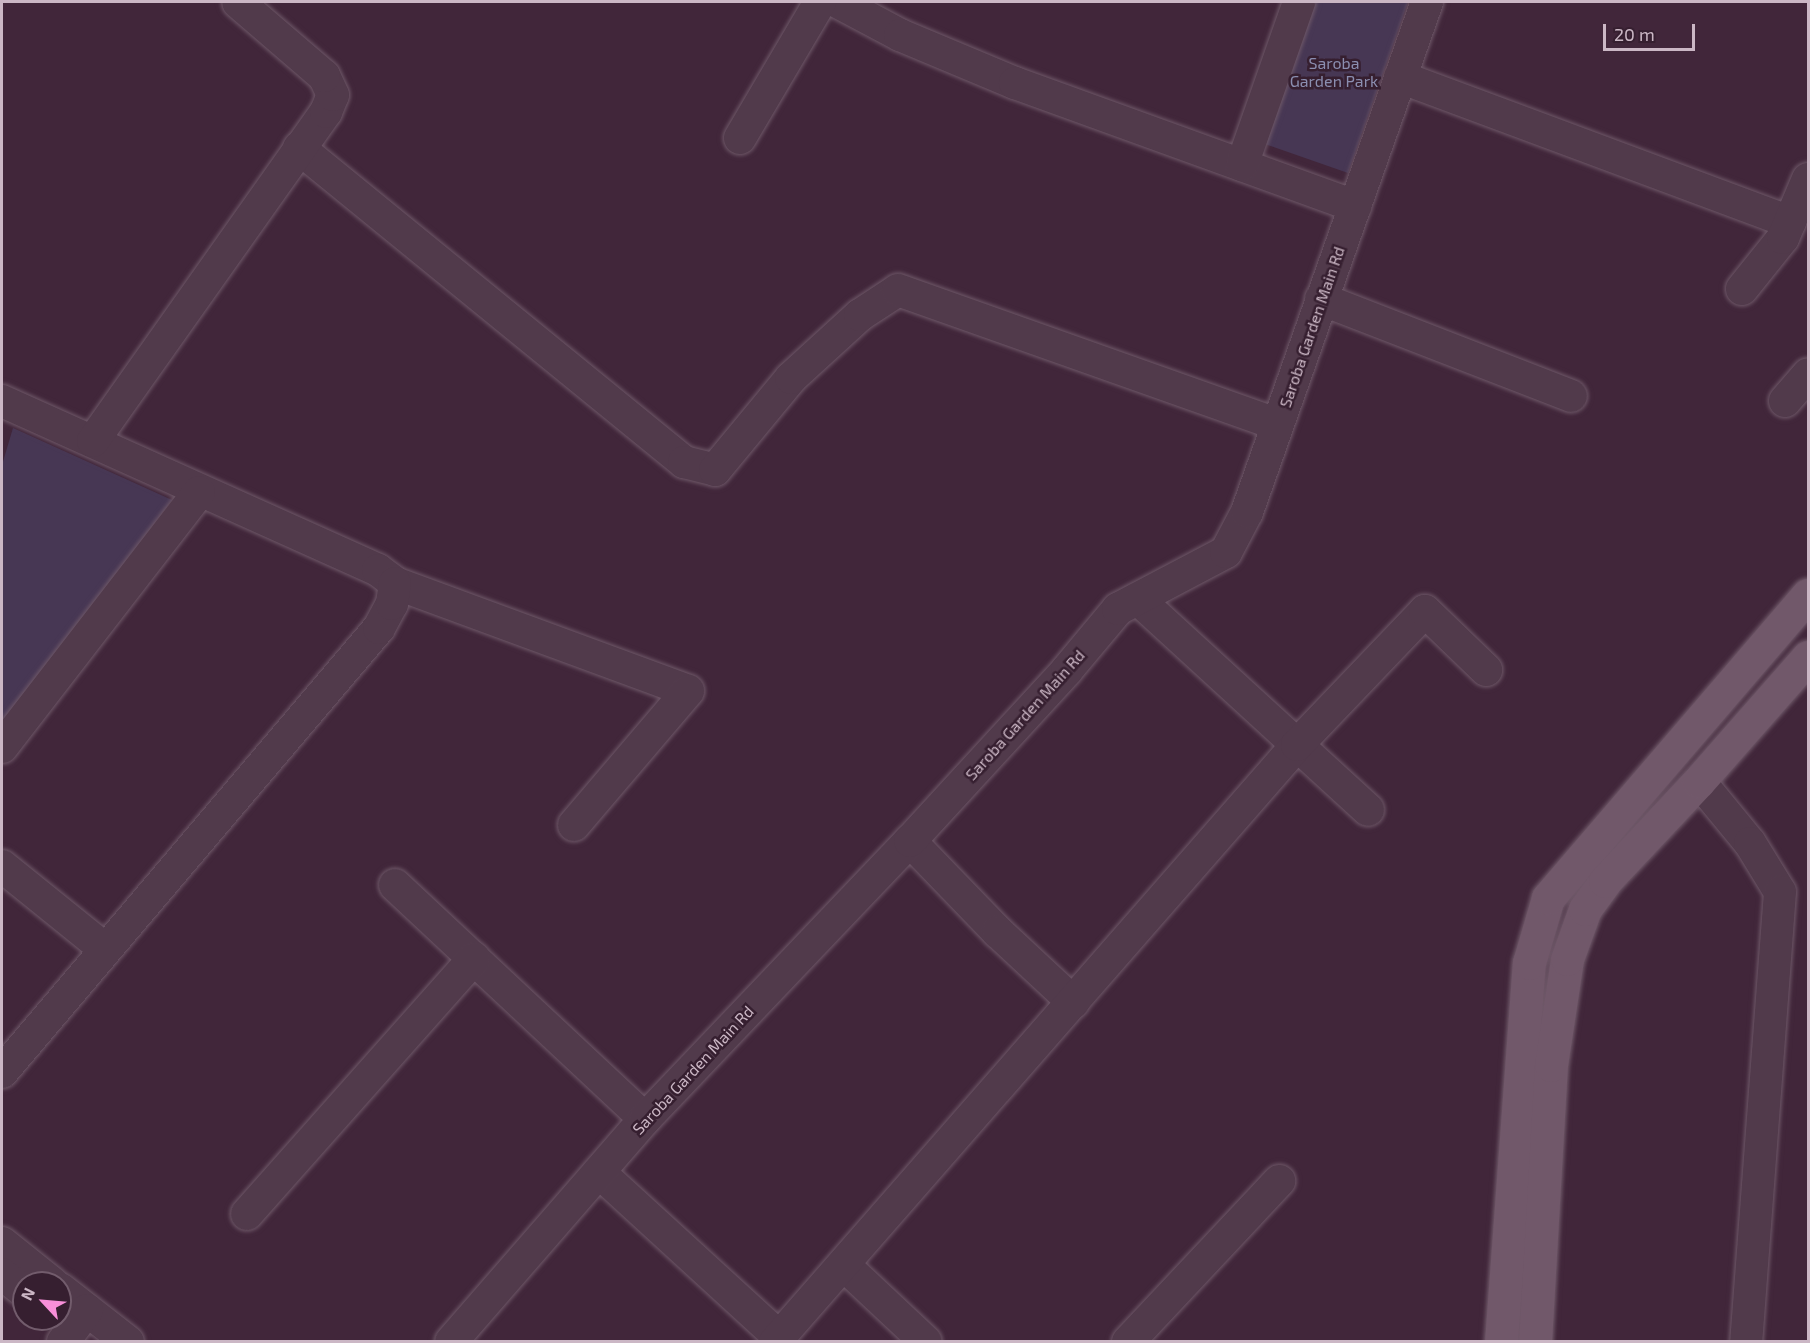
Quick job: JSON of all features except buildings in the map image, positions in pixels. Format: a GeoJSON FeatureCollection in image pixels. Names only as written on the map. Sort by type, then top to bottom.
{"type":"FeatureCollection","features":[{"type":"Feature","properties":{"kind":"main road"},"geometry":{"type":"LineString","coordinates":[[1501,1341],[1529,963],[1548,898],[1809,595]]}},
{"type":"Feature","properties":{"kind":"main road"},"geometry":{"type":"LineString","coordinates":[[1535,1341],[1551,1065],[1567,959],[1586,909],[1605,881],[1699,781],[1809,657]]}},
{"type":"Feature","properties":{"kind":"street"},"geometry":{"type":"LineString","coordinates":[[93,441],[326,112],[333,95],[324,76],[238,2]]}},
{"type":"Feature","properties":{"kind":"street"},"geometry":{"type":"LineString","coordinates":[[740,138],[820,2]]}},
{"type":"Feature","properties":{"kind":"street"},"geometry":{"type":"LineString","coordinates":[[838,2],[900,35],[1015,83],[1354,206]]}},
{"type":"Feature","properties":{"kind":"street"},"geometry":{"type":"LineString","coordinates":[[1242,165],[1299,2]]}},
{"type":"Feature","properties":{"kind":"street","name":"Saroba Garden Main Rd"},"geometry":{"type":"LineString","coordinates":[[451,1341],[645,1119],[910,841],[1067,670],[1118,609],[1226,552],[1247,512],[1427,2]]}},
{"type":"Feature","properties":{"kind":"street"},"geometry":{"type":"LineString","coordinates":[[1400,77],[1790,222]]}},
{"type":"Feature","properties":{"kind":"street"},"geometry":{"type":"LineString","coordinates":[[299,148],[684,462],[715,470],[792,378],[860,315],[898,290],[1277,424]]}},
{"type":"Feature","properties":{"kind":"street"},"geometry":{"type":"LineString","coordinates":[[1742,289],[1783,238],[1809,179]]}},
{"type":"Feature","properties":{"kind":"street"},"geometry":{"type":"LineString","coordinates":[[1322,299],[1570,396]]}},
{"type":"Feature","properties":{"kind":"street"},"geometry":{"type":"LineString","coordinates":[[1785,401],[1809,375]]}},
{"type":"Feature","properties":{"kind":"street"},"geometry":{"type":"LineString","coordinates":[[2,401],[93,441],[199,492],[378,570],[395,583],[687,691],[574,825]]}},
{"type":"Feature","properties":{"kind":"street"},"geometry":{"type":"LineString","coordinates":[[2,747],[199,492]]}},
{"type":"Feature","properties":{"kind":"street"},"geometry":{"type":"LineString","coordinates":[[2,1072],[379,628],[392,604],[395,583]]}},
{"type":"Feature","properties":{"kind":"street"},"geometry":{"type":"LineString","coordinates":[[1138,599],[1368,810]]}},
{"type":"Feature","properties":{"kind":"street"},"geometry":{"type":"LineString","coordinates":[[599,1172],[777,1339],[1297,746],[1425,611],[1486,670]]}},
{"type":"Feature","properties":{"kind":"street"},"geometry":{"type":"LineString","coordinates":[[1699,781],[1750,843],[1780,892],[1746,1341]]}},
{"type":"Feature","properties":{"kind":"street"},"geometry":{"type":"LineString","coordinates":[[910,841],[998,932],[1074,1002]]}},
{"type":"Feature","properties":{"kind":"street"},"geometry":{"type":"LineString","coordinates":[[2,866],[105,950]]}},
{"type":"Feature","properties":{"kind":"street"},"geometry":{"type":"LineString","coordinates":[[395,885],[645,1119]]}},
{"type":"Feature","properties":{"kind":"street"},"geometry":{"type":"LineString","coordinates":[[247,1215],[474,958]]}},
{"type":"Feature","properties":{"kind":"street"},"geometry":{"type":"LineString","coordinates":[[1128,1341],[1279,1181]]}},
{"type":"Feature","properties":{"kind":"street"},"geometry":{"type":"LineString","coordinates":[[2,1244],[37,1271]]}},
{"type":"Feature","properties":{"kind":"street"},"geometry":{"type":"LineString","coordinates":[[844,1265],[926,1341]]}},
{"type":"Feature","properties":{"kind":"street"},"geometry":{"type":"LineString","coordinates":[[75,1328],[128,1341]]}},
{"type":"Feature","properties":{"kind":"green space","name":"Saroba Garden Park"},"geometry":{"type":"Polygon","coordinates":[[[1309,2],[1408,2],[1348,173],[1259,142],[1309,2]]]}},
{"type":"Feature","properties":{"kind":"green space"},"geometry":{"type":"Polygon","coordinates":[[[13,428],[172,500],[2,726],[2,465],[13,428]]]}}]}
